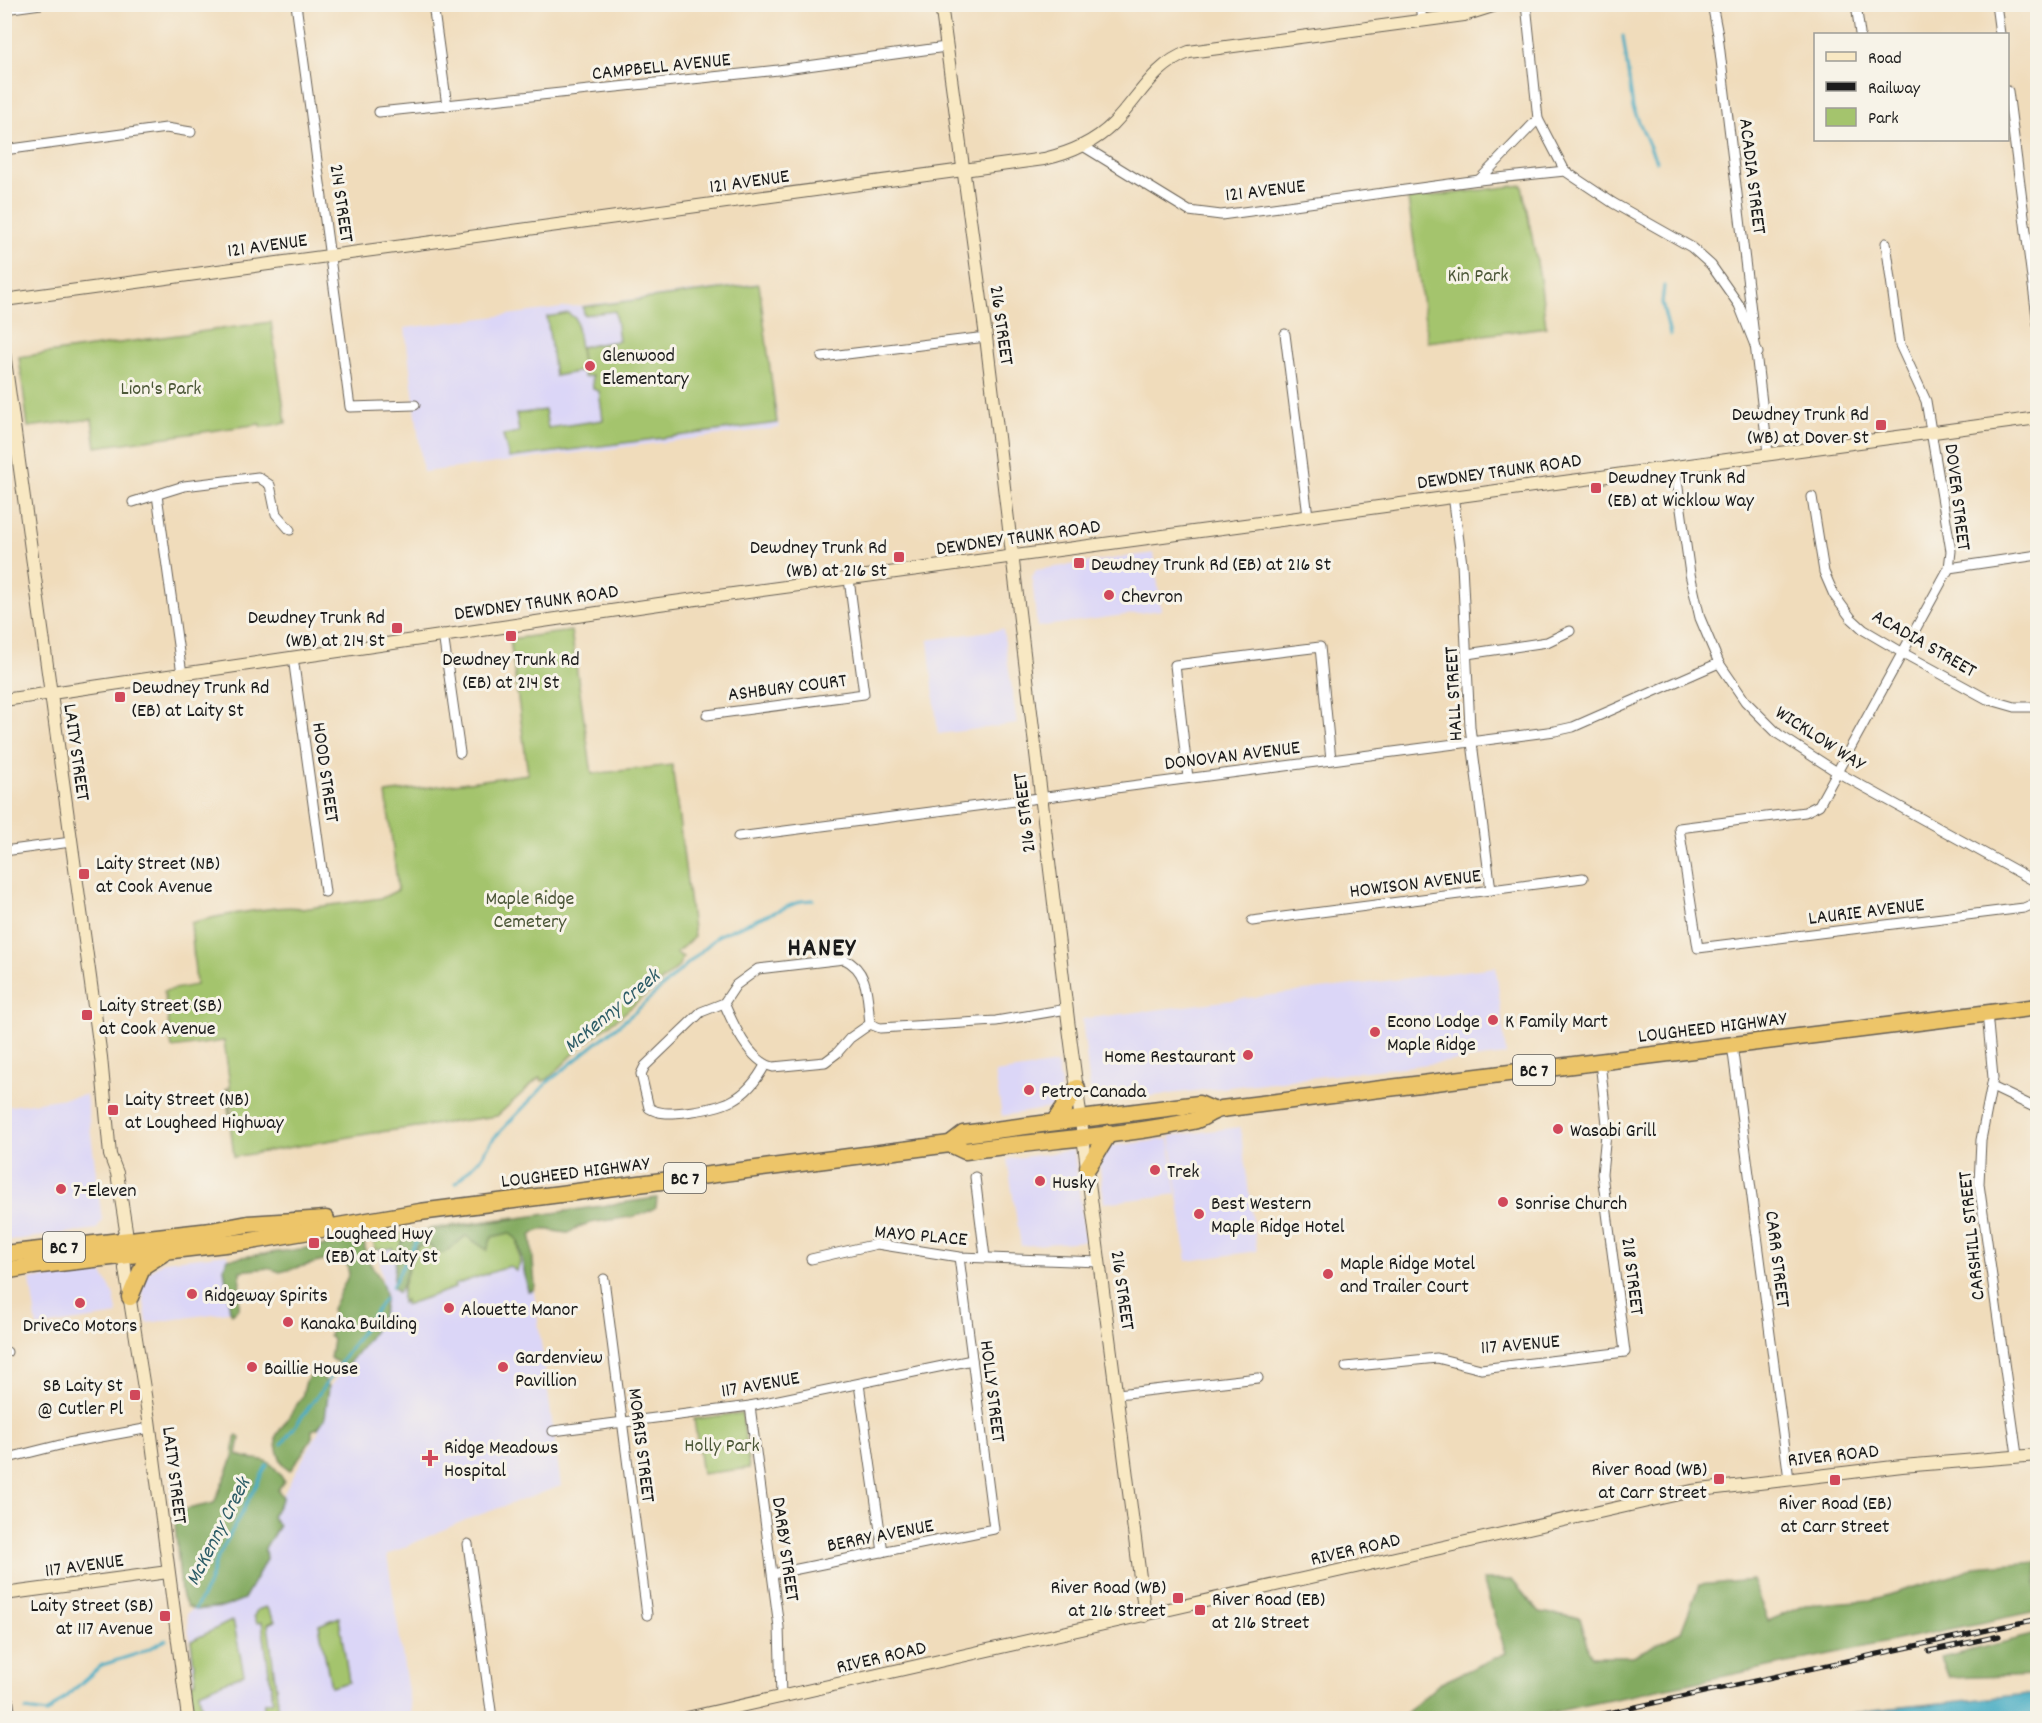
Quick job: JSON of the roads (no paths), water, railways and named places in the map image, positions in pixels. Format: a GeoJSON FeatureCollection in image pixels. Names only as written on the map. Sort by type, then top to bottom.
{"type":"FeatureCollection","features":[{"type":"Feature","properties":{"kind":"highway","name":"LOUGHEED HIGHWAY"},"geometry":{"type":"LineString","coordinates":[[950,1144],[965,1151],[1108,1133],[1196,1121],[1213,1110],[2037,1007]]}},
{"type":"Feature","properties":{"kind":"highway"},"geometry":{"type":"LineString","coordinates":[[1054,1122],[1077,1088]]}},
{"type":"Feature","properties":{"kind":"highway","name":"LOUGHEED HIGHWAY"},"geometry":{"type":"LineString","coordinates":[[4,1254],[123,1244],[165,1252],[251,1241],[420,1212],[950,1144],[963,1134],[1199,1104],[1213,1110]]}},
{"type":"Feature","properties":{"kind":"highway"},"geometry":{"type":"LineString","coordinates":[[1088,1167],[1108,1133]]}},
{"type":"Feature","properties":{"kind":"highway","name":"LOUGHEED HIGHWAY"},"geometry":{"type":"LineString","coordinates":[[4,1271],[123,1244],[248,1224],[420,1212]]}},
{"type":"Feature","properties":{"kind":"highway"},"geometry":{"type":"LineString","coordinates":[[130,1297],[143,1266],[165,1252]]}},
{"type":"Feature","properties":{"kind":"street"},"geometry":{"type":"LineString","coordinates":[[4,9],[41,4]]}},
{"type":"Feature","properties":{"kind":"street","name":"214 STREET"},"geometry":{"type":"LineString","coordinates":[[296,4],[332,255],[350,407],[414,405]]}},
{"type":"Feature","properties":{"kind":"street"},"geometry":{"type":"LineString","coordinates":[[433,4],[447,106]]}},
{"type":"Feature","properties":{"kind":"street","name":"216 STREET"},"geometry":{"type":"LineString","coordinates":[[941,4],[986,337],[1067,1009],[1145,1616]]}},
{"type":"Feature","properties":{"kind":"street"},"geometry":{"type":"LineString","coordinates":[[1419,4],[1422,21]]}},
{"type":"Feature","properties":{"kind":"street"},"geometry":{"type":"LineString","coordinates":[[1083,146],[1115,122],[1160,68],[1179,56],[1199,50],[1472,14],[1499,4]]}},
{"type":"Feature","properties":{"kind":"street"},"geometry":{"type":"LineString","coordinates":[[1526,4],[1538,119],[1565,171]]}},
{"type":"Feature","properties":{"kind":"street","name":"ACADIA STREET"},"geometry":{"type":"LineString","coordinates":[[1712,4],[1718,35],[1758,353],[1768,453]]}},
{"type":"Feature","properties":{"kind":"street"},"geometry":{"type":"LineString","coordinates":[[1856,4],[1860,33]]}},
{"type":"Feature","properties":{"kind":"street"},"geometry":{"type":"LineString","coordinates":[[1996,4],[2000,33]]}},
{"type":"Feature","properties":{"kind":"street","name":"CAMPBELL AVENUE"},"geometry":{"type":"LineString","coordinates":[[380,112],[778,70],[946,47]]}},
{"type":"Feature","properties":{"kind":"street"},"geometry":{"type":"LineString","coordinates":[[2009,106],[2037,325]]}},
{"type":"Feature","properties":{"kind":"street"},"geometry":{"type":"LineString","coordinates":[[1479,180],[1538,119]]}},
{"type":"Feature","properties":{"kind":"street"},"geometry":{"type":"LineString","coordinates":[[4,150],[166,128],[190,132]]}},
{"type":"Feature","properties":{"kind":"street","name":"121 AVENUE"},"geometry":{"type":"LineString","coordinates":[[4,300],[962,171],[1044,159],[1083,146],[1189,210],[1221,215],[1479,180],[1565,171]]}},
{"type":"Feature","properties":{"kind":"street","name":"ACADIA STREET"},"geometry":{"type":"LineString","coordinates":[[1565,171],[1613,203],[1691,247],[1723,279],[1739,305],[1758,353]]}},
{"type":"Feature","properties":{"kind":"street","name":"DOVER STREET"},"geometry":{"type":"LineString","coordinates":[[1698,948],[1679,828],[1812,810],[1819,805],[1949,568],[1950,551],[1932,432],[1926,402],[1900,345],[1886,243]]}},
{"type":"Feature","properties":{"kind":"street"},"geometry":{"type":"LineString","coordinates":[[1286,334],[1308,516]]}},
{"type":"Feature","properties":{"kind":"street"},"geometry":{"type":"LineString","coordinates":[[822,357],[986,337]]}},
{"type":"Feature","properties":{"kind":"street","name":"LAITY STREET"},"geometry":{"type":"LineString","coordinates":[[4,353],[104,1081],[110,1155],[108,1172],[118,1231],[123,1244],[150,1428],[188,1719]]}},
{"type":"Feature","properties":{"kind":"street","name":"DEWDNEY TRUNK ROAD"},"geometry":{"type":"LineString","coordinates":[[4,700],[443,634],[1453,495],[2037,418]]}},
{"type":"Feature","properties":{"kind":"street","name":"WICKLOW WAY"},"geometry":{"type":"LineString","coordinates":[[1676,466],[1693,594],[1705,633],[1719,663],[1745,701],[1769,727],[1838,772],[2037,883]]}},
{"type":"Feature","properties":{"kind":"street"},"geometry":{"type":"LineString","coordinates":[[133,502],[184,486],[258,477],[270,485],[276,514],[290,530]]}},
{"type":"Feature","properties":{"kind":"street"},"geometry":{"type":"LineString","coordinates":[[157,495],[182,674]]}},
{"type":"Feature","properties":{"kind":"street","name":"HALL STREET"},"geometry":{"type":"LineString","coordinates":[[1453,495],[1462,564],[1472,742],[1491,890]]}},
{"type":"Feature","properties":{"kind":"street","name":"ACADIA STREET"},"geometry":{"type":"LineString","coordinates":[[1812,497],[1824,572],[1834,595],[1851,618],[1864,630],[1987,699],[2015,707],[2037,707]]}},
{"type":"Feature","properties":{"kind":"street"},"geometry":{"type":"LineString","coordinates":[[1949,568],[2037,555]]}},
{"type":"Feature","properties":{"kind":"street","name":"ASHBURY COURT"},"geometry":{"type":"LineString","coordinates":[[707,715],[864,694],[849,579]]}},
{"type":"Feature","properties":{"kind":"street"},"geometry":{"type":"LineString","coordinates":[[1467,654],[1547,642],[1569,631]]}},
{"type":"Feature","properties":{"kind":"street"},"geometry":{"type":"LineString","coordinates":[[443,634],[460,753]]}},
{"type":"Feature","properties":{"kind":"street"},"geometry":{"type":"LineString","coordinates":[[1188,778],[1175,665],[1320,647],[1331,760]]}},
{"type":"Feature","properties":{"kind":"street","name":"HOOD STREET"},"geometry":{"type":"LineString","coordinates":[[293,657],[325,892]]}},
{"type":"Feature","properties":{"kind":"street","name":"DONOVAN AVENUE"},"geometry":{"type":"LineString","coordinates":[[738,837],[1573,727],[1719,663]]}},
{"type":"Feature","properties":{"kind":"street"},"geometry":{"type":"LineString","coordinates":[[4,851],[71,842]]}},
{"type":"Feature","properties":{"kind":"street","name":"HOWISON AVENUE"},"geometry":{"type":"LineString","coordinates":[[1252,921],[1583,878]]}},
{"type":"Feature","properties":{"kind":"street","name":"LAURIE AVENUE"},"geometry":{"type":"LineString","coordinates":[[1698,948],[2024,908],[2037,902]]}},
{"type":"Feature","properties":{"kind":"street"},"geometry":{"type":"LineString","coordinates":[[765,1065],[745,1093],[721,1107],[659,1114],[649,1108],[641,1074],[645,1066],[701,1012],[724,1003],[736,985],[758,969],[844,959],[856,964],[864,978],[870,1024]]}},
{"type":"Feature","properties":{"kind":"street"},"geometry":{"type":"LineString","coordinates":[[724,1003],[732,1022],[765,1065],[773,1067],[825,1062],[850,1038],[870,1024]]}},
{"type":"Feature","properties":{"kind":"street"},"geometry":{"type":"LineString","coordinates":[[870,1024],[880,1028],[996,1021],[1067,1009]]}},
{"type":"Feature","properties":{"kind":"street","name":"CARSHILL STREET"},"geometry":{"type":"LineString","coordinates":[[1987,1013],[1994,1063],[1982,1140],[1979,1184],[2017,1455]]}},
{"type":"Feature","properties":{"kind":"street","name":"CARR STREET"},"geometry":{"type":"LineString","coordinates":[[1732,1045],[1789,1479]]}},
{"type":"Feature","properties":{"kind":"street","name":"218 STREET"},"geometry":{"type":"LineString","coordinates":[[1600,1062],[1607,1124],[1602,1174],[1626,1352]]}},
{"type":"Feature","properties":{"kind":"street"},"geometry":{"type":"LineString","coordinates":[[1992,1087],[2037,1109]]}},
{"type":"Feature","properties":{"kind":"street","name":"MAYO PLACE"},"geometry":{"type":"LineString","coordinates":[[811,1258],[877,1244],[959,1257],[985,1257],[975,1177]]}},
{"type":"Feature","properties":{"kind":"street","name":"HOLLY STREET"},"geometry":{"type":"LineString","coordinates":[[959,1257],[994,1529]]}},
{"type":"Feature","properties":{"kind":"street"},"geometry":{"type":"LineString","coordinates":[[985,1257],[1100,1262]]}},
{"type":"Feature","properties":{"kind":"street","name":"MORRIS STREET"},"geometry":{"type":"LineString","coordinates":[[604,1280],[647,1615]]}},
{"type":"Feature","properties":{"kind":"street","name":"117 AVENUE"},"geometry":{"type":"LineString","coordinates":[[1346,1367],[1437,1358],[1481,1369],[1626,1352]]}},
{"type":"Feature","properties":{"kind":"street","name":"117 AVENUE"},"geometry":{"type":"LineString","coordinates":[[553,1431],[750,1406],[972,1360]]}},
{"type":"Feature","properties":{"kind":"street"},"geometry":{"type":"LineString","coordinates":[[1118,1394],[1258,1378]]}},
{"type":"Feature","properties":{"kind":"street"},"geometry":{"type":"LineString","coordinates":[[859,1384],[883,1552]]}},
{"type":"Feature","properties":{"kind":"street","name":"DARBY STREET"},"geometry":{"type":"LineString","coordinates":[[750,1406],[779,1628],[781,1698]]}},
{"type":"Feature","properties":{"kind":"street"},"geometry":{"type":"LineString","coordinates":[[4,1459],[68,1443],[150,1428]]}},
{"type":"Feature","properties":{"kind":"street","name":"RIVER ROAD"},"geometry":{"type":"LineString","coordinates":[[687,1719],[1692,1491],[2017,1455],[2037,1455]]}},
{"type":"Feature","properties":{"kind":"street","name":"BERRY AVENUE"},"geometry":{"type":"LineString","coordinates":[[773,1574],[994,1529]]}},
{"type":"Feature","properties":{"kind":"street"},"geometry":{"type":"LineString","coordinates":[[468,1544],[492,1719]]}},
{"type":"Feature","properties":{"kind":"street","name":"117 AVENUE"},"geometry":{"type":"LineString","coordinates":[[4,1594],[168,1572]]}},
{"type":"Feature","properties":{"kind":"street"},"geometry":{"type":"LineString","coordinates":[[4,1668],[11,1719]]}},
{"type":"Feature","properties":{"kind":"water"},"geometry":{"type":"Polygon","coordinates":[[[2037,1693],[2037,1718],[1834,1718],[1873,1710],[2037,1693]]]}},
{"type":"Feature","properties":{"kind":"waterway"},"geometry":{"type":"LineString","coordinates":[[1623,36],[1633,108],[1656,161]]}},
{"type":"Feature","properties":{"kind":"waterway"},"geometry":{"type":"LineString","coordinates":[[1664,286],[1662,303],[1670,335]]}},
{"type":"Feature","properties":{"kind":"waterway","name":"McKenny Creek"},"geometry":{"type":"LineString","coordinates":[[456,1183],[479,1160],[494,1138],[548,1082],[635,1012],[719,935],[801,901],[813,900]]}},
{"type":"Feature","properties":{"kind":"waterway","name":"McKenny Creek"},"geometry":{"type":"LineString","coordinates":[[392,1287],[416,1241]]}},
{"type":"Feature","properties":{"kind":"waterway","name":"McKenny Creek"},"geometry":{"type":"LineString","coordinates":[[339,1365],[384,1299]]}},
{"type":"Feature","properties":{"kind":"waterway","name":"McKenny Creek"},"geometry":{"type":"LineString","coordinates":[[282,1444],[334,1373]]}},
{"type":"Feature","properties":{"kind":"waterway","name":"McKenny Creek"},"geometry":{"type":"LineString","coordinates":[[195,1609],[208,1586],[216,1561],[267,1465]]}},
{"type":"Feature","properties":{"kind":"waterway","name":"McKenny Creek"},"geometry":{"type":"LineString","coordinates":[[26,1710],[47,1713],[102,1665],[140,1653],[166,1640]]}},
{"type":"Feature","properties":{"kind":"railway"},"geometry":{"type":"LineString","coordinates":[[1585,1718],[2038,1619]]}},
{"type":"Feature","properties":{"kind":"railway"},"geometry":{"type":"LineString","coordinates":[[1929,1651],[1999,1636]]}},
{"type":"Feature","properties":{"kind":"place","name":"Glenwood Elementary"},"geometry":{"type":"Point","coordinates":[590,366]}},
{"type":"Feature","properties":{"kind":"place","name":"Dewdney Trunk Rd (WB) at Dover St"},"geometry":{"type":"Point","coordinates":[1881,425]}},
{"type":"Feature","properties":{"kind":"place","name":"Dewdney Trunk Rd (EB) at Wicklow Way"},"geometry":{"type":"Point","coordinates":[1596,488]}},
{"type":"Feature","properties":{"kind":"place","name":"Dewdney Trunk Rd (WB) at 216 St"},"geometry":{"type":"Point","coordinates":[899,557]}},
{"type":"Feature","properties":{"kind":"place","name":"Dewdney Trunk Rd (EB) at 216 St"},"geometry":{"type":"Point","coordinates":[1079,563]}},
{"type":"Feature","properties":{"kind":"place","name":"Chevron"},"geometry":{"type":"Point","coordinates":[1109,595]}},
{"type":"Feature","properties":{"kind":"place","name":"Dewdney Trunk Rd (WB) at 214 St"},"geometry":{"type":"Point","coordinates":[397,628]}},
{"type":"Feature","properties":{"kind":"place","name":"Dewdney Trunk Rd (EB) at 214 St"},"geometry":{"type":"Point","coordinates":[511,636]}},
{"type":"Feature","properties":{"kind":"place","name":"Dewdney Trunk Rd (EB) at Laity St"},"geometry":{"type":"Point","coordinates":[120,697]}},
{"type":"Feature","properties":{"kind":"place","name":"Laity Street (NB) at Cook Avenue"},"geometry":{"type":"Point","coordinates":[84,874]}},
{"type":"Feature","properties":{"kind":"place","name":"Laity Street (SB) at Cook Avenue"},"geometry":{"type":"Point","coordinates":[87,1015]}},
{"type":"Feature","properties":{"kind":"place","name":"K Family Mart"},"geometry":{"type":"Point","coordinates":[1493,1020]}},
{"type":"Feature","properties":{"kind":"place","name":"Econo Lodge Maple Ridge"},"geometry":{"type":"Point","coordinates":[1375,1032]}},
{"type":"Feature","properties":{"kind":"place","name":"Home Restaurant"},"geometry":{"type":"Point","coordinates":[1248,1055]}},
{"type":"Feature","properties":{"kind":"place","name":"Petro-Canada"},"geometry":{"type":"Point","coordinates":[1029,1090]}},
{"type":"Feature","properties":{"kind":"place","name":"Laity Street (NB) at Lougheed Highway"},"geometry":{"type":"Point","coordinates":[113,1110]}},
{"type":"Feature","properties":{"kind":"place","name":"Wasabi Grill"},"geometry":{"type":"Point","coordinates":[1558,1129]}},
{"type":"Feature","properties":{"kind":"place","name":"Trek"},"geometry":{"type":"Point","coordinates":[1155,1170]}},
{"type":"Feature","properties":{"kind":"place","name":"Husky"},"geometry":{"type":"Point","coordinates":[1040,1181]}},
{"type":"Feature","properties":{"kind":"place","name":"7-Eleven"},"geometry":{"type":"Point","coordinates":[61,1189]}},
{"type":"Feature","properties":{"kind":"place","name":"Sonrise Church"},"geometry":{"type":"Point","coordinates":[1503,1202]}},
{"type":"Feature","properties":{"kind":"place","name":"Best Western Maple Ridge Hotel"},"geometry":{"type":"Point","coordinates":[1199,1214]}},
{"type":"Feature","properties":{"kind":"place","name":"Lougheed Hwy (EB) at Laity St"},"geometry":{"type":"Point","coordinates":[314,1243]}},
{"type":"Feature","properties":{"kind":"place","name":"Maple Ridge Motel and Trailer Court"},"geometry":{"type":"Point","coordinates":[1328,1274]}},
{"type":"Feature","properties":{"kind":"place","name":"Ridgeway Spirits"},"geometry":{"type":"Point","coordinates":[192,1294]}},
{"type":"Feature","properties":{"kind":"place","name":"DriveCo Motors"},"geometry":{"type":"Point","coordinates":[80,1303]}},
{"type":"Feature","properties":{"kind":"place","name":"Alouette Manor"},"geometry":{"type":"Point","coordinates":[449,1308]}},
{"type":"Feature","properties":{"kind":"place","name":"Kanaka Building"},"geometry":{"type":"Point","coordinates":[288,1322]}},
{"type":"Feature","properties":{"kind":"place","name":"Baillie House"},"geometry":{"type":"Point","coordinates":[252,1367]}},
{"type":"Feature","properties":{"kind":"place","name":"Gardenview Pavillion"},"geometry":{"type":"Point","coordinates":[503,1367]}},
{"type":"Feature","properties":{"kind":"place","name":"SB Laity St @ Cutler Pl"},"geometry":{"type":"Point","coordinates":[135,1395]}},
{"type":"Feature","properties":{"kind":"place","name":"Ridge Meadows Hospital"},"geometry":{"type":"Point","coordinates":[430,1458]}},
{"type":"Feature","properties":{"kind":"place","name":"River Road (WB) at Carr Street"},"geometry":{"type":"Point","coordinates":[1719,1479]}},
{"type":"Feature","properties":{"kind":"place","name":"River Road (EB) at Carr Street"},"geometry":{"type":"Point","coordinates":[1835,1480]}},
{"type":"Feature","properties":{"kind":"place","name":"River Road (WB) at 216 Street"},"geometry":{"type":"Point","coordinates":[1178,1598]}},
{"type":"Feature","properties":{"kind":"place","name":"River Road (EB) at 216 Street"},"geometry":{"type":"Point","coordinates":[1200,1610]}},
{"type":"Feature","properties":{"kind":"place","name":"Laity Street (SB) at 117 Avenue"},"geometry":{"type":"Point","coordinates":[165,1616]}},
{"type":"Feature","properties":{"kind":"district","name":"HANEY"},"geometry":{"type":"Point","coordinates":[822,946]}},
{"type":"Feature","properties":{"kind":"park label","name":"Kin Park"},"geometry":{"type":"Point","coordinates":[1478,274]}},
{"type":"Feature","properties":{"kind":"park label","name":"Lion's Park"},"geometry":{"type":"Point","coordinates":[161,387]}},
{"type":"Feature","properties":{"kind":"park label","name":"Maple Ridge Cemetery"},"geometry":{"type":"Point","coordinates":[530,908]}},
{"type":"Feature","properties":{"kind":"park label","name":"Holly Park"},"geometry":{"type":"Point","coordinates":[722,1444]}}]}
